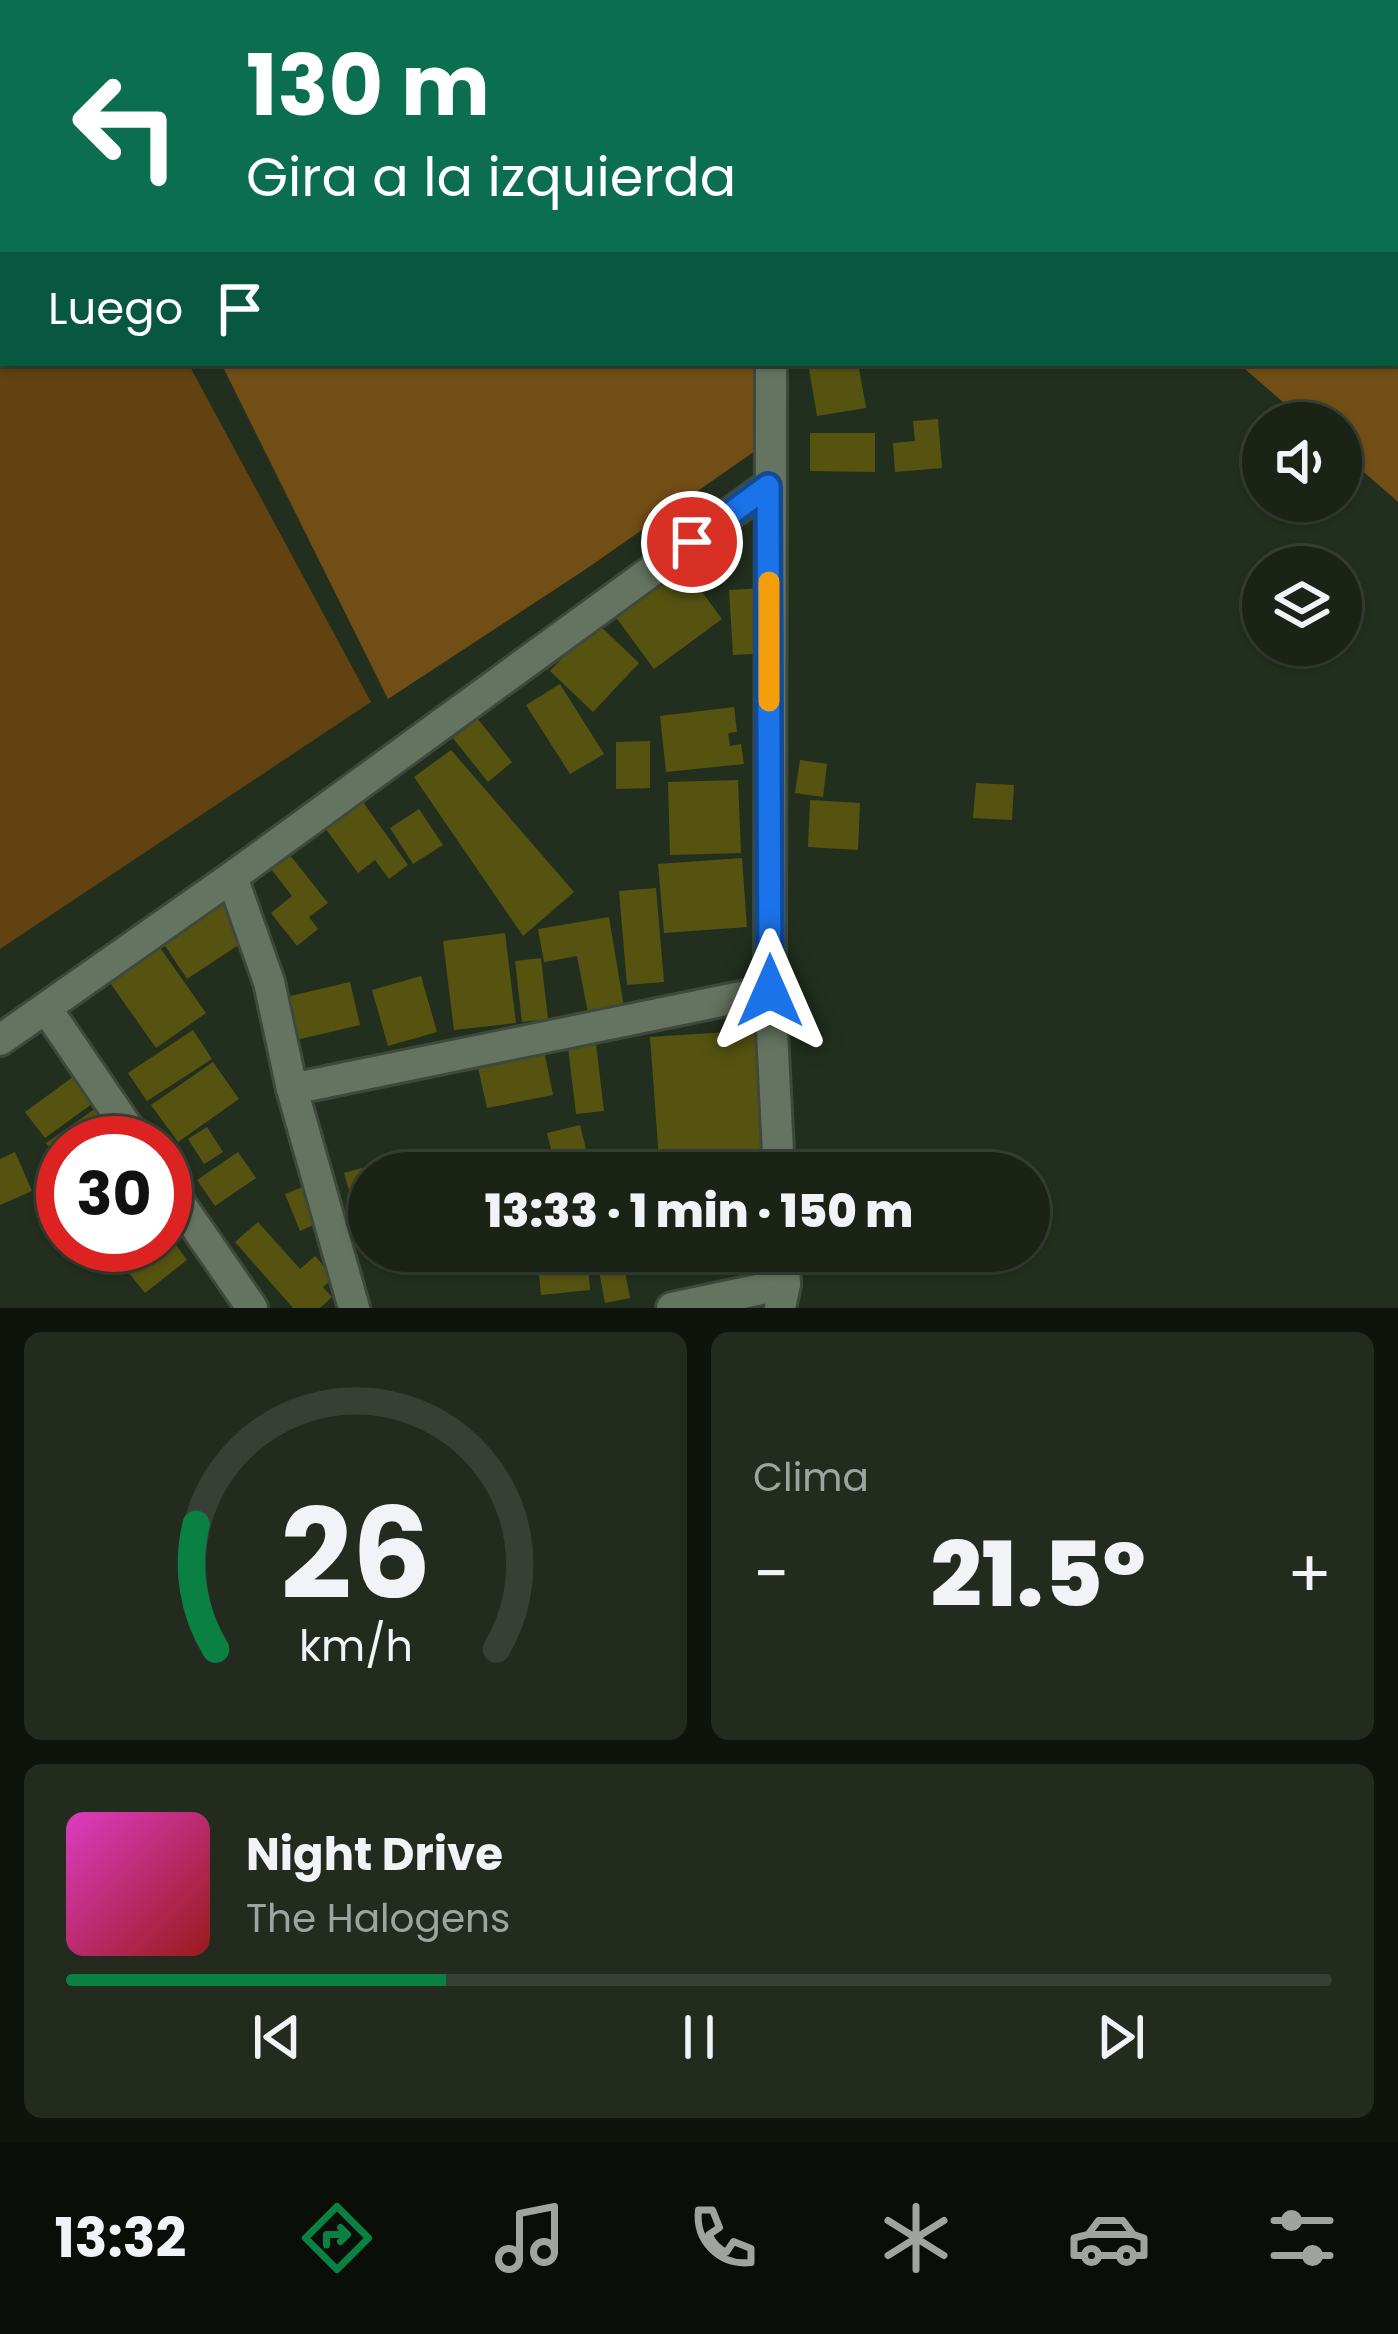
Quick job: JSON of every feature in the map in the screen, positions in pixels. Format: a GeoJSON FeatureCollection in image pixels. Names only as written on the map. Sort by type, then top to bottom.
{"type":"FeatureCollection","features":[{"type":"Feature","properties":{"kind":"street"},"geometry":{"type":"LineString","coordinates":[[771,366],[770,991],[778,1152]]}},
{"type":"Feature","properties":{"kind":"street"},"geometry":{"type":"LineString","coordinates":[[0,1040],[232,878],[768,486]]}},
{"type":"Feature","properties":{"kind":"street"},"geometry":{"type":"LineString","coordinates":[[232,878],[269,982],[292,1089],[354,1308]]}},
{"type":"Feature","properties":{"kind":"street"},"geometry":{"type":"LineString","coordinates":[[292,1089],[770,991]]}},
{"type":"Feature","properties":{"kind":"street"},"geometry":{"type":"LineString","coordinates":[[46,1008],[120,1116]]}},
{"type":"Feature","properties":{"kind":"street"},"geometry":{"type":"LineString","coordinates":[[192,1222],[251,1308]]}},
{"type":"Feature","properties":{"kind":"street"},"geometry":{"type":"LineString","coordinates":[[672,1308],[782,1296]]}},
{"type":"Feature","properties":{"kind":"shaded area"},"geometry":{"type":"Polygon","coordinates":[[[0,366],[190,366],[371,702],[0,949],[0,366]]]}},
{"type":"Feature","properties":{"kind":"shaded area"},"geometry":{"type":"Polygon","coordinates":[[[222,366],[755,366],[755,451],[388,699],[222,366]]]}},
{"type":"Feature","properties":{"kind":"shaded area"},"geometry":{"type":"Polygon","coordinates":[[[1241,366],[1398,366],[1398,502],[1362,470],[1362,402],[1283,402],[1241,366]]]}},
{"type":"Feature","properties":{"kind":"building"},"geometry":{"type":"Polygon","coordinates":[[[809,366],[859,366],[866,408],[817,416],[809,366]]]}},
{"type":"Feature","properties":{"kind":"building"},"geometry":{"type":"Polygon","coordinates":[[[938,419],[942,468],[895,472],[893,443],[915,441],[913,421],[938,419]]]}},
{"type":"Feature","properties":{"kind":"building"},"geometry":{"type":"Polygon","coordinates":[[[810,433],[875,433],[875,472],[810,471],[810,433]]]}},
{"type":"Feature","properties":{"kind":"building"},"geometry":{"type":"Polygon","coordinates":[[[683,566],[722,619],[654,669],[615,616],[683,566]]]}},
{"type":"Feature","properties":{"kind":"building"},"geometry":{"type":"Polygon","coordinates":[[[763,588],[767,653],[733,655],[729,590],[763,588]]]}},
{"type":"Feature","properties":{"kind":"building"},"geometry":{"type":"Polygon","coordinates":[[[596,622],[639,663],[593,712],[550,671],[596,622]]]}},
{"type":"Feature","properties":{"kind":"building"},"geometry":{"type":"Polygon","coordinates":[[[560,684],[604,754],[570,774],[526,705],[560,684]]]}},
{"type":"Feature","properties":{"kind":"building"},"geometry":{"type":"Polygon","coordinates":[[[734,707],[737,732],[728,733],[730,746],[741,744],[744,764],[666,772],[660,716],[734,707]]]}},
{"type":"Feature","properties":{"kind":"building"},"geometry":{"type":"Polygon","coordinates":[[[477,718],[512,762],[488,782],[452,737],[477,718]]]}},
{"type":"Feature","properties":{"kind":"building"},"geometry":{"type":"Polygon","coordinates":[[[650,741],[650,788],[616,789],[616,742],[650,741]]]}},
{"type":"Feature","properties":{"kind":"building"},"geometry":{"type":"Polygon","coordinates":[[[451,750],[574,892],[523,936],[414,777],[451,750]]]}},
{"type":"Feature","properties":{"kind":"building"},"geometry":{"type":"Polygon","coordinates":[[[800,760],[827,764],[823,797],[795,793],[800,760]]]}},
{"type":"Feature","properties":{"kind":"building"},"geometry":{"type":"Polygon","coordinates":[[[738,780],[741,853],[670,855],[668,782],[738,780]]]}},
{"type":"Feature","properties":{"kind":"building"},"geometry":{"type":"Polygon","coordinates":[[[976,783],[1014,785],[1012,820],[973,818],[976,783]]]}},
{"type":"Feature","properties":{"kind":"building"},"geometry":{"type":"Polygon","coordinates":[[[360,798],[408,865],[389,879],[375,860],[358,873],[323,825],[360,798]]]}},
{"type":"Feature","properties":{"kind":"building"},"geometry":{"type":"Polygon","coordinates":[[[810,800],[860,803],[858,850],[808,847],[810,800]]]}},
{"type":"Feature","properties":{"kind":"building"},"geometry":{"type":"Polygon","coordinates":[[[419,809],[443,845],[413,864],[390,828],[419,809]]]}},
{"type":"Feature","properties":{"kind":"building"},"geometry":{"type":"Polygon","coordinates":[[[289,854],[328,903],[309,917],[318,929],[297,946],[271,913],[292,896],[271,869],[289,854]]]}},
{"type":"Feature","properties":{"kind":"building"},"geometry":{"type":"Polygon","coordinates":[[[742,858],[747,927],[664,933],[658,864],[742,858]]]}},
{"type":"Feature","properties":{"kind":"building"},"geometry":{"type":"Polygon","coordinates":[[[656,888],[664,982],[627,985],[619,891],[656,888]]]}},
{"type":"Feature","properties":{"kind":"building"},"geometry":{"type":"Polygon","coordinates":[[[221,897],[249,938],[187,979],[160,938],[221,897]]]}},
{"type":"Feature","properties":{"kind":"building"},"geometry":{"type":"Polygon","coordinates":[[[609,917],[625,1013],[589,1018],[577,956],[544,962],[538,929],[609,917]]]}},
{"type":"Feature","properties":{"kind":"building"},"geometry":{"type":"Polygon","coordinates":[[[505,933],[516,1023],[454,1030],[443,941],[505,933]]]}},
{"type":"Feature","properties":{"kind":"building"},"geometry":{"type":"Polygon","coordinates":[[[156,942],[206,1013],[156,1048],[106,977],[156,942]]]}},
{"type":"Feature","properties":{"kind":"building"},"geometry":{"type":"Polygon","coordinates":[[[541,958],[548,1019],[522,1022],[515,961],[541,958]]]}},
{"type":"Feature","properties":{"kind":"building"},"geometry":{"type":"Polygon","coordinates":[[[421,976],[437,1032],[388,1046],[372,990],[421,976]]]}},
{"type":"Feature","properties":{"kind":"building"},"geometry":{"type":"Polygon","coordinates":[[[350,982],[360,1025],[296,1040],[286,997],[350,982]]]}},
{"type":"Feature","properties":{"kind":"building"},"geometry":{"type":"Polygon","coordinates":[[[193,1030],[212,1059],[147,1101],[128,1073],[193,1030]]]}},
{"type":"Feature","properties":{"kind":"building"},"geometry":{"type":"Polygon","coordinates":[[[759,1030],[768,1152],[658,1152],[650,1037],[759,1030]]]}},
{"type":"Feature","properties":{"kind":"building"},"geometry":{"type":"Polygon","coordinates":[[[596,1044],[604,1111],[576,1114],[568,1047],[596,1044]]]}},
{"type":"Feature","properties":{"kind":"building"},"geometry":{"type":"Polygon","coordinates":[[[544,1050],[553,1095],[487,1108],[477,1063],[544,1050]]]}},
{"type":"Feature","properties":{"kind":"building"},"geometry":{"type":"Polygon","coordinates":[[[213,1062],[239,1099],[192,1132],[192,1116],[159,1116],[151,1105],[213,1062]]]}},
{"type":"Feature","properties":{"kind":"building"},"geometry":{"type":"Polygon","coordinates":[[[77,1074],[96,1101],[75,1116],[36,1116],[36,1126],[25,1112],[77,1074]]]}},
{"type":"Feature","properties":{"kind":"building"},"geometry":{"type":"Polygon","coordinates":[[[99,1106],[106,1116],[85,1116],[99,1106]]]}},
{"type":"Feature","properties":{"kind":"building"},"geometry":{"type":"Polygon","coordinates":[[[580,1125],[587,1152],[552,1152],[547,1133],[580,1125]]]}},
{"type":"Feature","properties":{"kind":"building"},"geometry":{"type":"Polygon","coordinates":[[[207,1127],[223,1152],[204,1164],[192,1136],[207,1127]]]}},
{"type":"Feature","properties":{"kind":"building"},"geometry":{"type":"Polygon","coordinates":[[[15,1152],[32,1191],[0,1205],[0,1159],[15,1152]]]}},
{"type":"Feature","properties":{"kind":"building"},"geometry":{"type":"Polygon","coordinates":[[[238,1152],[256,1178],[215,1206],[197,1180],[238,1152]]]}},
{"type":"Feature","properties":{"kind":"building"},"geometry":{"type":"Polygon","coordinates":[[[303,1187],[318,1223],[300,1231],[285,1194],[303,1187]]]}},
{"type":"Feature","properties":{"kind":"building"},"geometry":{"type":"Polygon","coordinates":[[[258,1222],[300,1269],[315,1256],[334,1278],[323,1287],[332,1297],[320,1308],[293,1308],[235,1242],[258,1222]]]}},
{"type":"Feature","properties":{"kind":"building"},"geometry":{"type":"Polygon","coordinates":[[[128,1272],[172,1272],[145,1293],[128,1272]]]}},
{"type":"Feature","properties":{"kind":"building"},"geometry":{"type":"Polygon","coordinates":[[[539,1272],[589,1272],[590,1290],[541,1295],[539,1272]]]}},
{"type":"Feature","properties":{"kind":"building"},"geometry":{"type":"Polygon","coordinates":[[[599,1272],[625,1272],[630,1298],[605,1303],[599,1272]]]}},
{"type":"Feature","properties":{"kind":"slow traffic"},"geometry":{"type":"LineString","coordinates":[[769,582],[769,701]]}},
{"type":"Feature","properties":{"kind":"route"},"geometry":{"type":"LineString","coordinates":[[692,542],[768,486],[770,991]]}}]}
